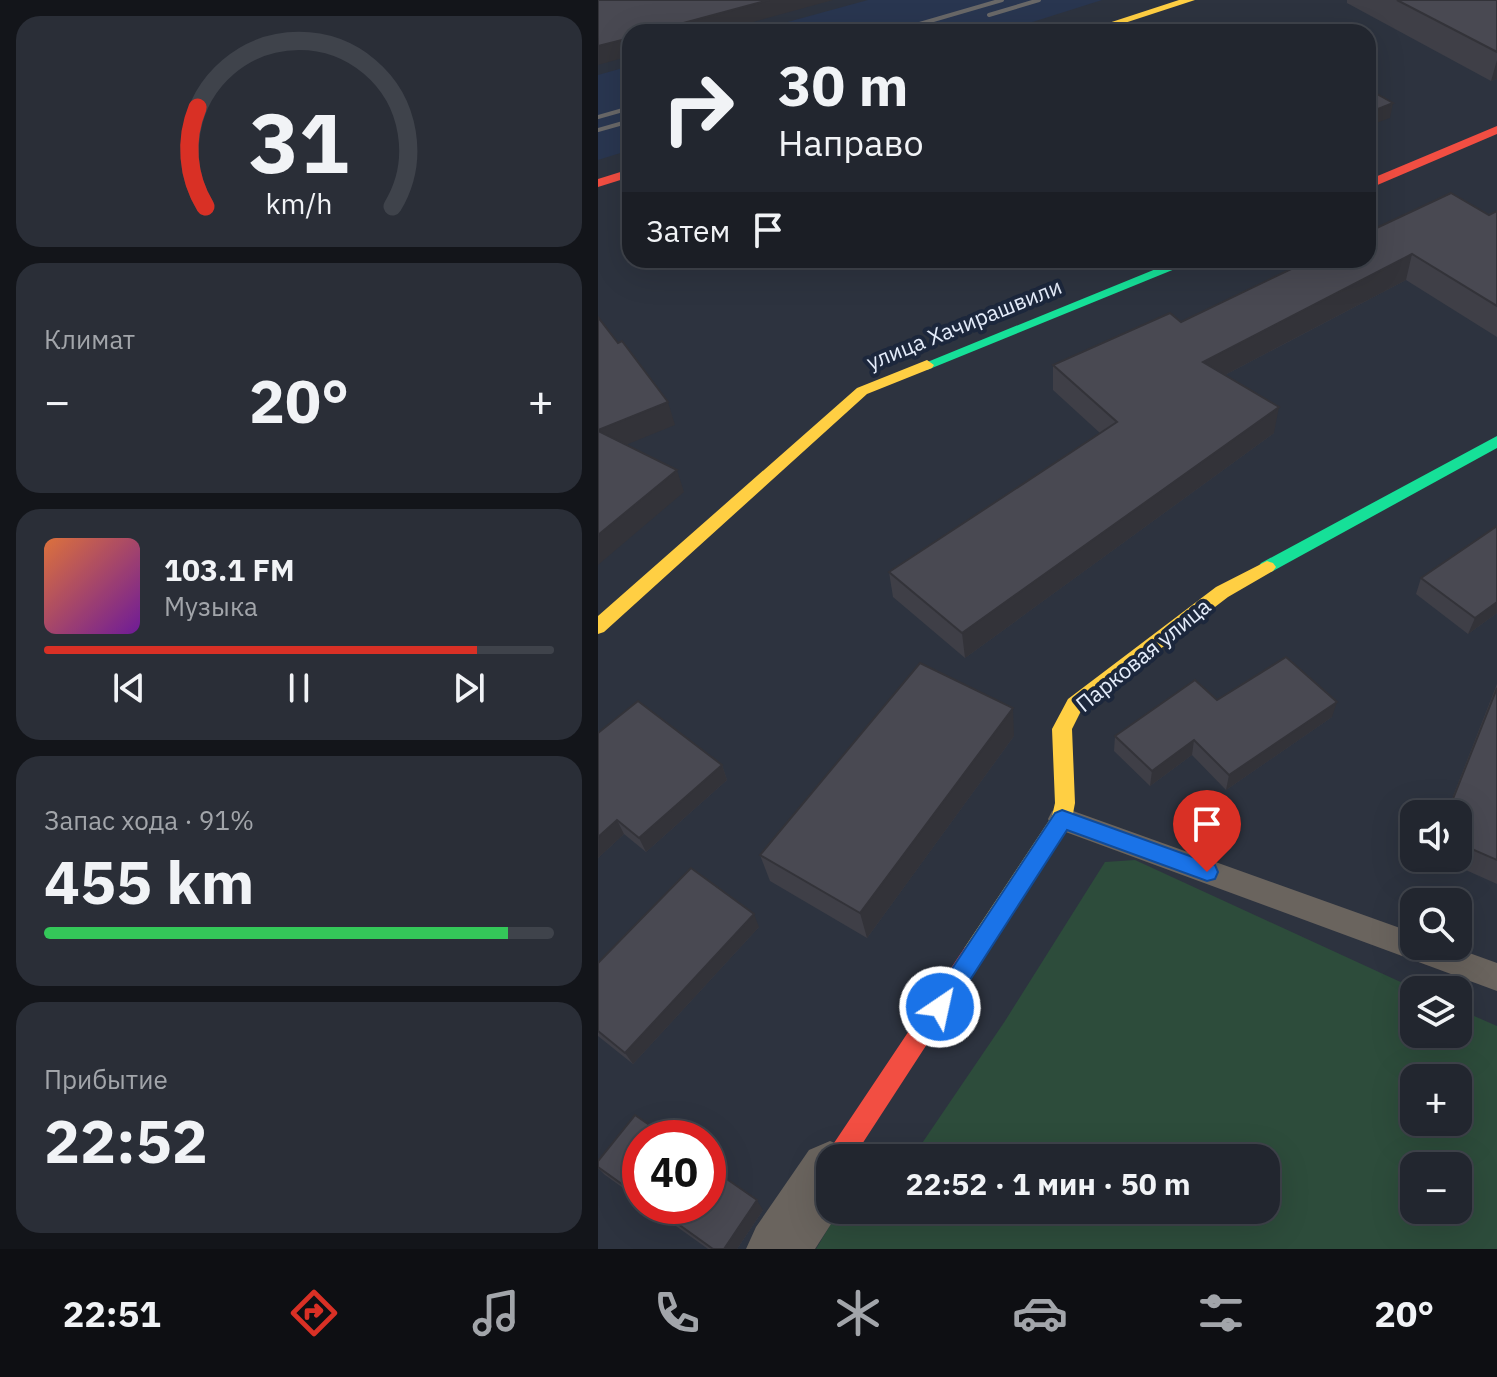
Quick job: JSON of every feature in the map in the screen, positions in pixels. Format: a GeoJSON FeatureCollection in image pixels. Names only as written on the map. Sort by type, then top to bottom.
{"type":"FeatureCollection","features":[{"type":"Feature","properties":{"kind":"street"},"geometry":{"type":"LineString","coordinates":[[1112,24],[1190,0]]}},
{"type":"Feature","properties":{"kind":"street"},"geometry":{"type":"LineString","coordinates":[[1376,182],[1497,130]]}},
{"type":"Feature","properties":{"kind":"street"},"geometry":{"type":"LineString","coordinates":[[598,183],[622,176]]}},
{"type":"Feature","properties":{"kind":"street","name":"улица Хачирашвили"},"geometry":{"type":"LineString","coordinates":[[598,627],[862,391],[1170,268]]}},
{"type":"Feature","properties":{"kind":"street","name":"Парковая улица"},"geometry":{"type":"LineString","coordinates":[[1062,819],[1065,803],[1062,729],[1075,704],[1222,592],[1497,441]]}},
{"type":"Feature","properties":{"kind":"street"},"geometry":{"type":"LineString","coordinates":[[848,1144],[1062,819]]}},
{"type":"Feature","properties":{"kind":"street"},"geometry":{"type":"LineString","coordinates":[[778,1249],[816,1192]]}},
{"type":"Feature","properties":{"kind":"lane"},"geometry":{"type":"LineString","coordinates":[[1062,819],[1497,977]]}},
{"type":"Feature","properties":{"kind":"shaded area"},"geometry":{"type":"Polygon","coordinates":[[[868,0],[1102,0],[1026,24],[780,24],[868,0]]]}},
{"type":"Feature","properties":{"kind":"shaded area"},"geometry":{"type":"Polygon","coordinates":[[[622,68],[622,152],[598,160],[598,75],[622,68]]]}},
{"type":"Feature","properties":{"kind":"green space"},"geometry":{"type":"Polygon","coordinates":[[[1135,860],[1400,982],[1400,1048],[1472,1048],[1472,1015],[1497,1026],[1497,1249],[816,1249],[831,1224],[1280,1224],[1280,1144],[922,1144],[1005,1021],[1105,862],[1135,860]]]}},
{"type":"Feature","properties":{"kind":"building"},"geometry":{"type":"Polygon","coordinates":[[[598,0],[769,0],[680,24],[622,24],[622,40],[598,46],[598,0]]]}},
{"type":"Feature","properties":{"kind":"building"},"geometry":{"type":"Polygon","coordinates":[[[1397,0],[1497,0],[1497,52],[1397,0]]]}},
{"type":"Feature","properties":{"kind":"building"},"geometry":{"type":"Polygon","coordinates":[[[1376,93],[1393,103],[1376,110],[1376,93]]]}},
{"type":"Feature","properties":{"kind":"building"},"geometry":{"type":"Polygon","coordinates":[[[1451,193],[1489,215],[1497,211],[1497,306],[1412,254],[1203,362],[1279,407],[962,633],[889,572],[1117,422],[1053,365],[1170,313],[1181,322],[1293,268],[1376,268],[1376,228],[1451,193]]]}},
{"type":"Feature","properties":{"kind":"building"},"geometry":{"type":"Polygon","coordinates":[[[598,317],[618,343],[622,341],[668,402],[598,430],[598,317]]]}},
{"type":"Feature","properties":{"kind":"building"},"geometry":{"type":"Polygon","coordinates":[[[598,431],[677,470],[598,535],[598,431]]]}},
{"type":"Feature","properties":{"kind":"building"},"geometry":{"type":"Polygon","coordinates":[[[1497,526],[1497,602],[1475,618],[1421,578],[1497,526]]]}},
{"type":"Feature","properties":{"kind":"building"},"geometry":{"type":"Polygon","coordinates":[[[1286,657],[1337,702],[1229,775],[1194,740],[1152,771],[1115,736],[1195,680],[1217,700],[1286,657]]]}},
{"type":"Feature","properties":{"kind":"building"},"geometry":{"type":"Polygon","coordinates":[[[920,663],[1013,708],[860,913],[760,855],[920,663]]]}},
{"type":"Feature","properties":{"kind":"building"},"geometry":{"type":"Polygon","coordinates":[[[1497,688],[1497,860],[1472,849],[1472,800],[1453,800],[1497,688]]]}},
{"type":"Feature","properties":{"kind":"building"},"geometry":{"type":"Polygon","coordinates":[[[638,701],[722,765],[639,838],[617,820],[598,837],[598,733],[638,701]]]}},
{"type":"Feature","properties":{"kind":"building"},"geometry":{"type":"Polygon","coordinates":[[[691,868],[754,914],[625,1053],[598,1031],[598,963],[691,868]]]}},
{"type":"Feature","properties":{"kind":"building"},"geometry":{"type":"Polygon","coordinates":[[[622,1131],[622,1184],[598,1167],[598,1161],[622,1131]]]}},
{"type":"Feature","properties":{"kind":"building"},"geometry":{"type":"Polygon","coordinates":[[[726,1178],[757,1200],[724,1249],[713,1249],[678,1224],[726,1224],[726,1178]]]}},
{"type":"Feature","properties":{"kind":"railway"},"geometry":{"type":"LineString","coordinates":[[920,24],[1002,0]]}},
{"type":"Feature","properties":{"kind":"railway"},"geometry":{"type":"LineString","coordinates":[[989,15],[1039,0]]}},
{"type":"Feature","properties":{"kind":"railway"},"geometry":{"type":"LineString","coordinates":[[598,117],[622,110]]}},
{"type":"Feature","properties":{"kind":"railway"},"geometry":{"type":"LineString","coordinates":[[598,130],[622,123]]}},
{"type":"Feature","properties":{"kind":"traffic: fast"},"geometry":{"type":"LineString","coordinates":[[927,365],[1170,268]]}},
{"type":"Feature","properties":{"kind":"traffic: fast"},"geometry":{"type":"LineString","coordinates":[[1267,567],[1497,441]]}},
{"type":"Feature","properties":{"kind":"traffic: slow"},"geometry":{"type":"LineString","coordinates":[[1112,24],[1190,0]]}},
{"type":"Feature","properties":{"kind":"traffic: slow"},"geometry":{"type":"LineString","coordinates":[[598,627],[862,391],[927,365]]}},
{"type":"Feature","properties":{"kind":"traffic: slow"},"geometry":{"type":"LineString","coordinates":[[973,954],[1062,819],[1065,803],[1062,729],[1075,704],[1222,592],[1267,567]]}},
{"type":"Feature","properties":{"kind":"traffic: jam"},"geometry":{"type":"LineString","coordinates":[[1376,182],[1497,130]]}},
{"type":"Feature","properties":{"kind":"traffic: jam"},"geometry":{"type":"LineString","coordinates":[[598,183],[622,176]]}},
{"type":"Feature","properties":{"kind":"traffic: jam"},"geometry":{"type":"LineString","coordinates":[[848,1144],[973,954]]}},
{"type":"Feature","properties":{"kind":"route"},"geometry":{"type":"LineString","coordinates":[[940,1007],[1062,819],[1207,872]]}}]}
